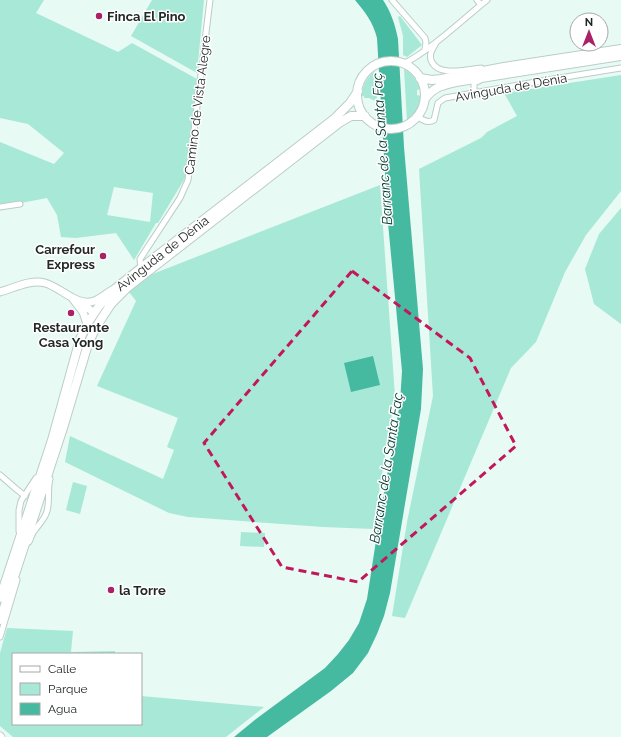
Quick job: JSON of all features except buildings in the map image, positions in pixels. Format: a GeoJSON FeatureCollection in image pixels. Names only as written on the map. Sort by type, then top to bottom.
{"type":"FeatureCollection","features":[{"type":"Feature","properties":{"kind":"main road","name":"Avinguda de Dénia"},"geometry":{"type":"LineString","coordinates":[[420,78],[432,80],[441,79],[504,67],[621,50]]}},
{"type":"Feature","properties":{"kind":"main road","name":"Avinguda de Dénia"},"geometry":{"type":"LineString","coordinates":[[425,99],[436,87],[456,82],[621,56]]}},
{"type":"Feature","properties":{"kind":"main road"},"geometry":{"type":"LineString","coordinates":[[391,62],[402,63],[413,69],[420,78],[425,90],[425,99],[422,108],[418,116],[407,125],[390,129],[379,127],[365,116],[359,106],[358,91],[361,80],[365,74],[376,65],[391,62]]}},
{"type":"Feature","properties":{"kind":"main road","name":"Avinguda de Dénia"},"geometry":{"type":"LineString","coordinates":[[37,497],[80,339],[94,313],[116,288],[334,119],[350,103],[358,91]]}},
{"type":"Feature","properties":{"kind":"main road","name":"Avinguda de Dénia"},"geometry":{"type":"LineString","coordinates":[[0,620],[17,558],[37,497],[55,452],[88,344],[96,327],[111,304],[128,287],[340,123],[351,116],[365,116]]}},
{"type":"Feature","properties":{"kind":"main road"},"geometry":{"type":"LineString","coordinates":[[0,292],[33,282],[44,283],[56,287],[84,302],[93,302],[116,288]]}},
{"type":"Feature","properties":{"kind":"main road"},"geometry":{"type":"LineString","coordinates":[[73,297],[94,313],[95,320],[82,352],[83,361]]}},
{"type":"Feature","properties":{"kind":"main road"},"geometry":{"type":"LineString","coordinates":[[73,297],[83,312],[88,324]]}},
{"type":"Feature","properties":{"kind":"main road","name":"Avinguda de Dénia"},"geometry":{"type":"LineString","coordinates":[[0,598],[17,558]]}},
{"type":"Feature","properties":{"kind":"street","name":"Camino de Vista Alegre"},"geometry":{"type":"LineString","coordinates":[[141,268],[140,259],[177,203],[188,180],[210,0]]}},
{"type":"Feature","properties":{"kind":"street"},"geometry":{"type":"LineString","coordinates":[[392,0],[425,38],[430,41],[439,39]]}},
{"type":"Feature","properties":{"kind":"street"},"geometry":{"type":"LineString","coordinates":[[476,0],[481,5]]}},
{"type":"Feature","properties":{"kind":"street"},"geometry":{"type":"LineString","coordinates":[[402,63],[411,59],[439,39],[487,0]]}},
{"type":"Feature","properties":{"kind":"street"},"geometry":{"type":"LineString","coordinates":[[425,38],[425,49]]}},
{"type":"Feature","properties":{"kind":"street"},"geometry":{"type":"LineString","coordinates":[[439,39],[431,52],[430,57],[434,65],[438,68],[454,71],[494,66],[504,67]]}},
{"type":"Feature","properties":{"kind":"street","name":"Avinguda de Dénia"},"geometry":{"type":"LineString","coordinates":[[418,116],[431,122],[436,116],[436,108],[441,100],[474,89],[621,68]]}},
{"type":"Feature","properties":{"kind":"street"},"geometry":{"type":"LineString","coordinates":[[474,89],[475,82],[489,79],[497,75]]}},
{"type":"Feature","properties":{"kind":"street"},"geometry":{"type":"LineString","coordinates":[[456,82],[467,83],[474,89]]}},
{"type":"Feature","properties":{"kind":"street"},"geometry":{"type":"LineString","coordinates":[[0,207],[20,204]]}},
{"type":"Feature","properties":{"kind":"street","name":"Avinguda de Dénia"},"geometry":{"type":"LineString","coordinates":[[0,586],[7,567],[17,558],[29,542],[34,530],[44,518],[48,507],[48,490],[56,461],[55,452]]}},
{"type":"Feature","properties":{"kind":"street","name":"Avinguda de Dénia"},"geometry":{"type":"LineString","coordinates":[[0,637],[17,581],[17,558],[15,544],[20,527],[19,510],[21,501],[44,467]]}},
{"type":"Feature","properties":{"kind":"street"},"geometry":{"type":"LineString","coordinates":[[0,475],[25,496],[37,497],[46,502],[48,507]]}},
{"type":"Feature","properties":{"kind":"street"},"geometry":{"type":"LineString","coordinates":[[19,510],[23,515],[30,518],[39,520],[44,518]]}},
{"type":"Feature","properties":{"kind":"highlighted area"},"geometry":{"type":"Polygon","coordinates":[[[352,271],[470,358],[516,446],[358,582],[282,567],[204,443],[352,271]]]}},
{"type":"Feature","properties":{"kind":"green space"},"geometry":{"type":"Polygon","coordinates":[[[0,0],[44,0],[36,13],[118,52],[132,43],[197,79],[185,178],[134,260],[116,233],[76,238],[61,237],[57,215],[47,198],[0,207],[0,142],[54,164],[64,153],[28,124],[0,118],[0,0]],[[114,187],[107,215],[150,222],[153,193],[114,187]]]}},
{"type":"Feature","properties":{"kind":"green space"},"geometry":{"type":"Polygon","coordinates":[[[152,0],[204,0],[197,73],[131,36],[152,0]]]}},
{"type":"Feature","properties":{"kind":"green space"},"geometry":{"type":"Polygon","coordinates":[[[400,16],[422,45],[407,57],[403,55],[403,36],[398,17],[400,16]]]}},
{"type":"Feature","properties":{"kind":"green space"},"geometry":{"type":"Polygon","coordinates":[[[404,69],[416,80],[420,89],[417,90],[417,95],[421,96],[417,110],[407,121],[404,69]]]}},
{"type":"Feature","properties":{"kind":"green space"},"geometry":{"type":"Polygon","coordinates":[[[375,71],[377,102],[362,96],[363,88],[366,82],[375,71]]]}},
{"type":"Feature","properties":{"kind":"green space"},"geometry":{"type":"Polygon","coordinates":[[[621,75],[621,191],[586,235],[565,272],[536,342],[511,368],[405,618],[392,616],[407,522],[433,396],[419,169],[481,138],[487,132],[517,116],[504,93],[621,75]]]}},
{"type":"Feature","properties":{"kind":"green space"},"geometry":{"type":"Polygon","coordinates":[[[380,185],[395,396],[373,529],[323,527],[188,517],[169,513],[65,462],[70,436],[163,479],[174,450],[167,447],[178,418],[97,386],[136,301],[129,292],[145,277],[380,185]]]}},
{"type":"Feature","properties":{"kind":"green space"},"geometry":{"type":"Polygon","coordinates":[[[621,208],[621,324],[594,304],[585,269],[599,234],[621,208]]]}},
{"type":"Feature","properties":{"kind":"green space"},"geometry":{"type":"Polygon","coordinates":[[[73,482],[87,486],[80,514],[66,510],[73,482]]]}},
{"type":"Feature","properties":{"kind":"green space"},"geometry":{"type":"Polygon","coordinates":[[[241,532],[265,533],[264,547],[240,546],[241,532]]]}},
{"type":"Feature","properties":{"kind":"green space"},"geometry":{"type":"Polygon","coordinates":[[[7,628],[73,631],[71,652],[115,651],[115,653],[12,653],[12,725],[142,725],[142,696],[264,707],[226,737],[13,737],[0,726],[0,653],[7,628]]]}},
{"type":"Feature","properties":{"kind":"water"},"geometry":{"type":"Polygon","coordinates":[[[355,0],[383,0],[396,28],[398,39],[404,147],[423,369],[421,409],[390,593],[384,616],[368,653],[353,673],[331,691],[267,737],[234,737],[325,668],[349,640],[359,623],[367,599],[400,403],[402,371],[388,223],[377,38],[368,18],[355,0]]]}},
{"type":"Feature","properties":{"kind":"water"},"geometry":{"type":"Polygon","coordinates":[[[373,356],[380,385],[351,392],[344,363],[373,356]]]}},
{"type":"Feature","properties":{"kind":"place","name":"Finca El Pino"},"geometry":{"type":"Point","coordinates":[99,16]}},
{"type":"Feature","properties":{"kind":"place","name":"Carrefour Express"},"geometry":{"type":"Point","coordinates":[103,256]}},
{"type":"Feature","properties":{"kind":"place","name":"Restaurante Casa Yong"},"geometry":{"type":"Point","coordinates":[71,313]}},
{"type":"Feature","properties":{"kind":"place","name":"la Torre"},"geometry":{"type":"Point","coordinates":[111,590]}},
{"type":"Feature","properties":{"kind":"water label","name":"Barranc de la Santa Faç"},"geometry":{"type":"Point","coordinates":[382,149]}},
{"type":"Feature","properties":{"kind":"water label","name":"Barranc de la Santa Faç"},"geometry":{"type":"Point","coordinates":[386,468]}}]}
